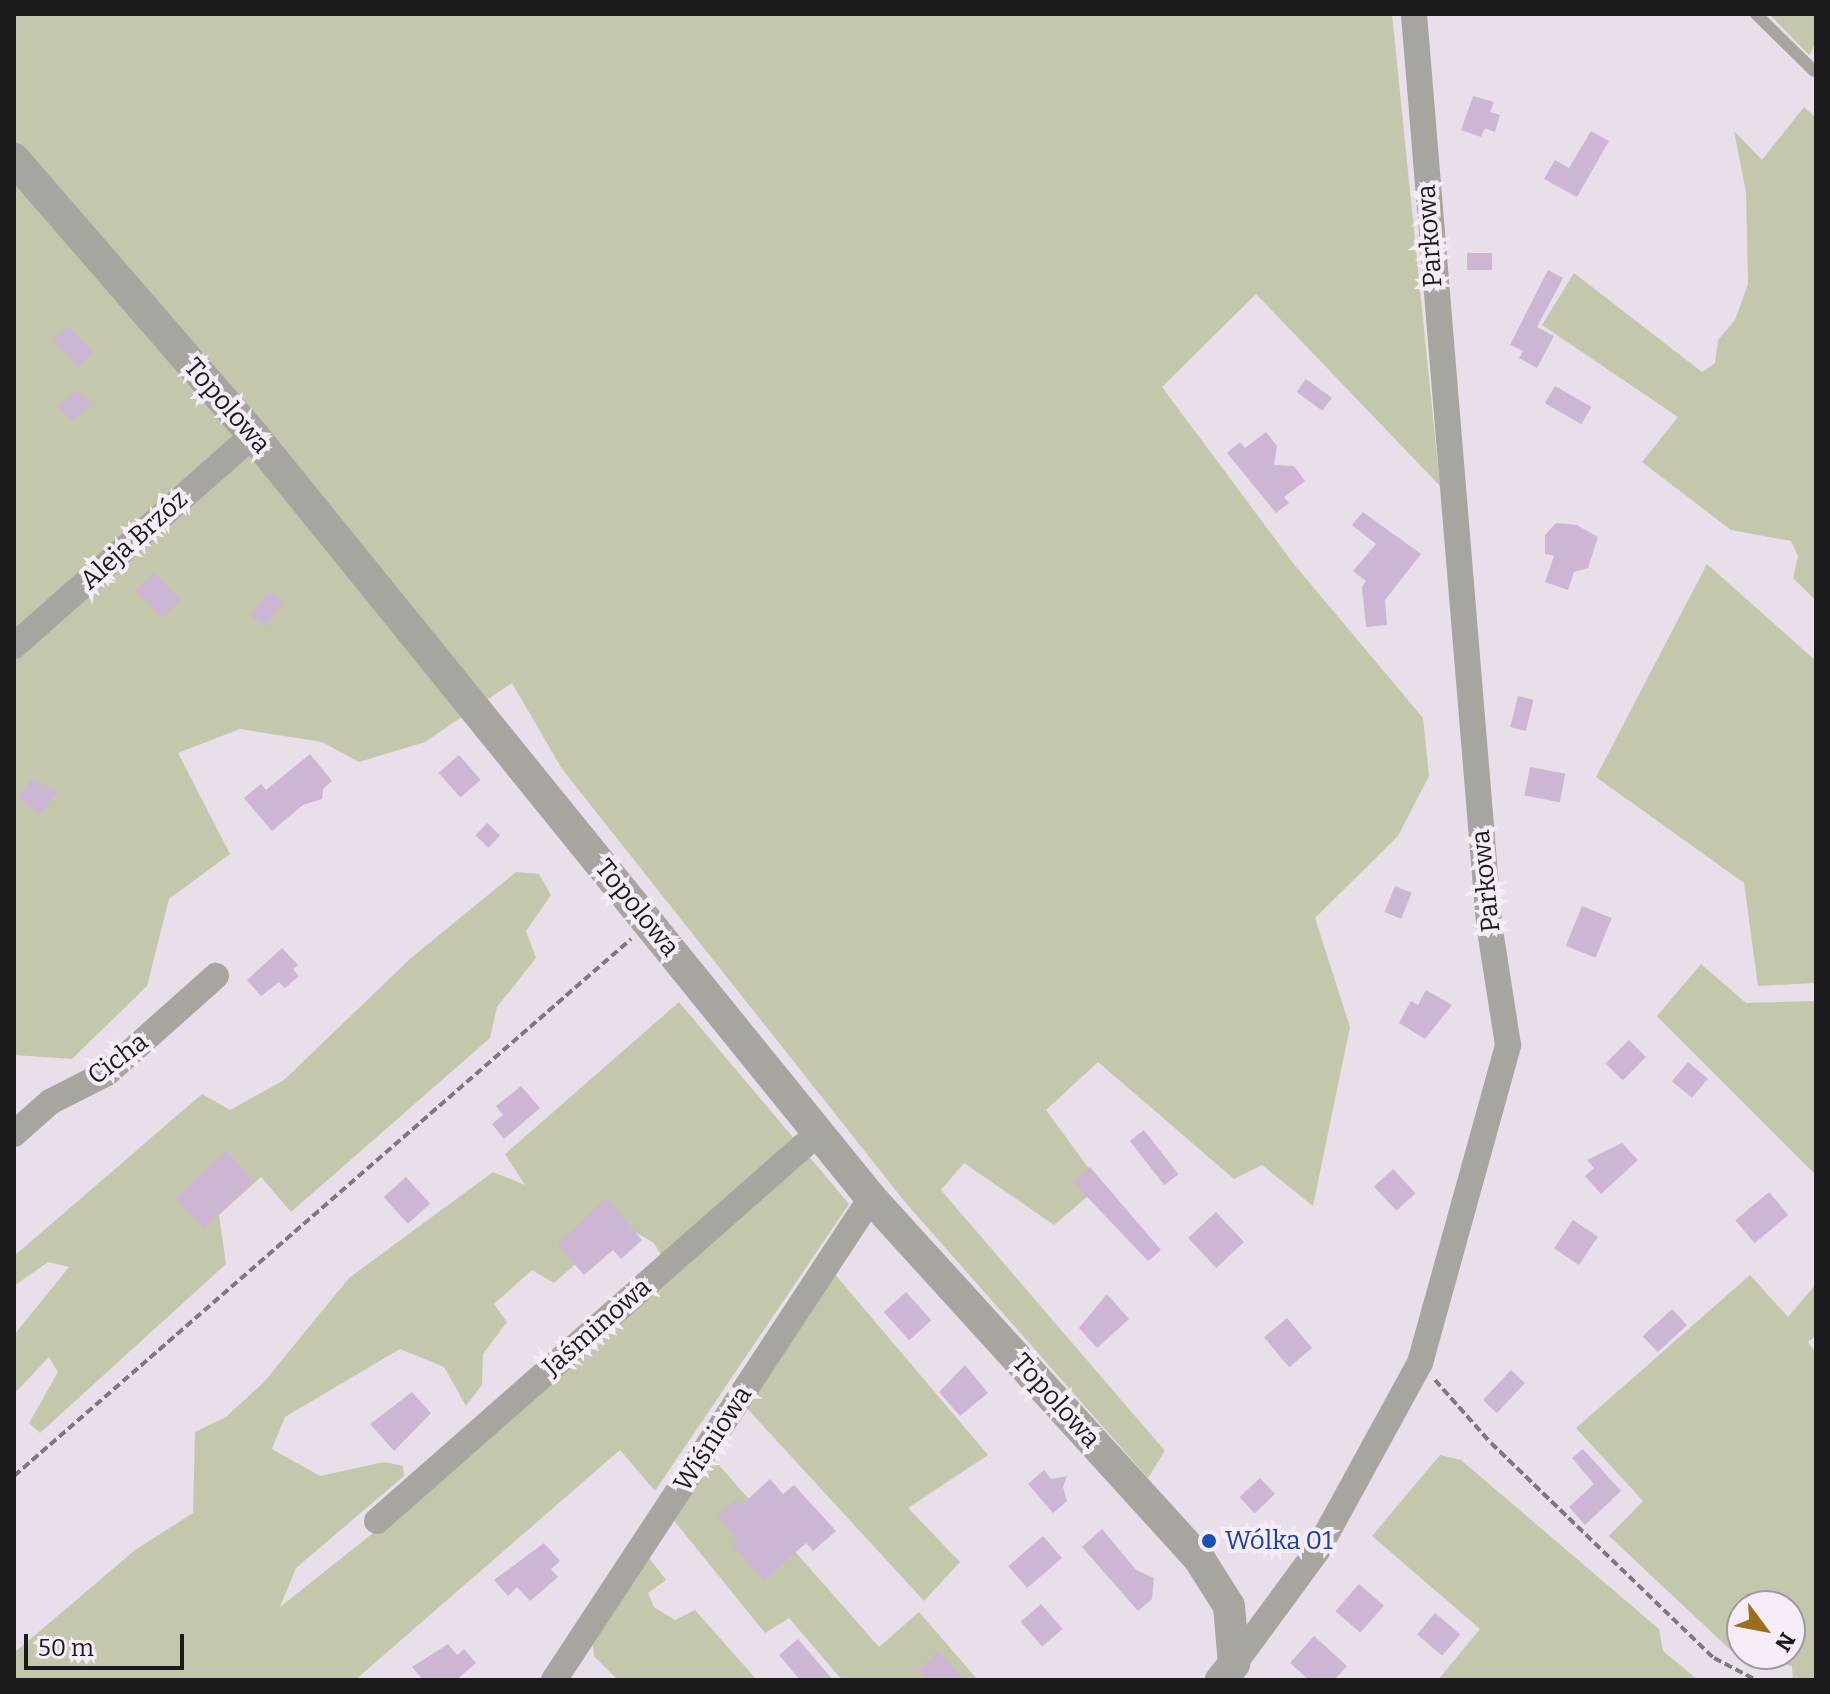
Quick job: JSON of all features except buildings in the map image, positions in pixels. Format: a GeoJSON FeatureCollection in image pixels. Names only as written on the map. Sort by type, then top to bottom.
{"type":"FeatureCollection","features":[{"type":"Feature","properties":{"kind":"street","name":"Parkowa"},"geometry":{"type":"LineString","coordinates":[[1228,1672],[1317,1551],[1420,1363],[1508,1045],[1489,923],[1414,14]]}},
{"type":"Feature","properties":{"kind":"street","name":"Topolowa"},"geometry":{"type":"LineString","coordinates":[[14,159],[253,435],[871,1198],[1200,1560],[1229,1606],[1228,1672]]}},
{"type":"Feature","properties":{"kind":"street","name":"Aleja Brzóz"},"geometry":{"type":"LineString","coordinates":[[14,646],[253,435]]}},
{"type":"Feature","properties":{"kind":"street","name":"Cicha"},"geometry":{"type":"LineString","coordinates":[[14,1134],[50,1102],[107,1073],[216,976]]}},
{"type":"Feature","properties":{"kind":"street","name":"Jaśminowa"},"geometry":{"type":"LineString","coordinates":[[377,1521],[817,1134]]}},
{"type":"Feature","properties":{"kind":"street","name":"Wiśniowa"},"geometry":{"type":"LineString","coordinates":[[554,1680],[871,1198]]}},
{"type":"Feature","properties":{"kind":"lane"},"geometry":{"type":"LineString","coordinates":[[1756,14],[1814,71]]}},
{"type":"Feature","properties":{"kind":"path"},"geometry":{"type":"LineString","coordinates":[[14,1476],[649,923]]}},
{"type":"Feature","properties":{"kind":"path"},"geometry":{"type":"LineString","coordinates":[[1420,1363],[1491,1443],[1714,1658],[1756,1680]]}},
{"type":"Feature","properties":{"kind":"green space"},"geometry":{"type":"Polygon","coordinates":[[[14,14],[1392,14],[1440,486],[1256,294],[1162,387],[1293,563],[1423,718],[1429,776],[1398,836],[1315,918],[1350,1027],[1313,1206],[1262,1165],[1234,1179],[1098,1062],[1046,1110],[1101,1185],[1054,1225],[964,1163],[941,1190],[1165,1451],[1148,1478],[905,1202],[562,769],[512,683],[425,742],[359,762],[322,742],[240,729],[178,753],[230,854],[169,899],[147,986],[72,1059],[14,1055],[14,14]]]}},
{"type":"Feature","properties":{"kind":"green space"},"geometry":{"type":"Polygon","coordinates":[[[1769,14],[1816,14],[1816,42],[1809,55],[1769,14]]]}},
{"type":"Feature","properties":{"kind":"green space"},"geometry":{"type":"Polygon","coordinates":[[[1804,107],[1816,118],[1816,601],[1793,578],[1798,556],[1791,541],[1731,530],[1642,462],[1678,417],[1542,325],[1574,273],[1702,372],[1715,363],[1718,340],[1735,320],[1748,284],[1746,192],[1734,131],[1762,160],[1804,107]]]}},
{"type":"Feature","properties":{"kind":"green space"},"geometry":{"type":"Polygon","coordinates":[[[1707,564],[1816,661],[1816,983],[1758,986],[1744,883],[1596,777],[1707,564]]]}},
{"type":"Feature","properties":{"kind":"green space"},"geometry":{"type":"Polygon","coordinates":[[[516,872],[539,874],[551,895],[526,931],[536,958],[497,1007],[490,1038],[291,1212],[261,1177],[219,1215],[226,1264],[40,1433],[29,1423],[58,1372],[49,1357],[14,1394],[14,1335],[69,1267],[48,1262],[14,1286],[14,1256],[202,1094],[230,1110],[284,1080],[411,958],[516,872]]]}},
{"type":"Feature","properties":{"kind":"green space"},"geometry":{"type":"Polygon","coordinates":[[[1701,964],[1746,1003],[1816,1001],[1816,1175],[1657,1016],[1701,964]]]}},
{"type":"Feature","properties":{"kind":"green space"},"geometry":{"type":"Polygon","coordinates":[[[679,1002],[849,1204],[655,1491],[620,1450],[355,1680],[14,1680],[14,1653],[135,1550],[193,1513],[195,1432],[226,1417],[264,1382],[349,1278],[493,1172],[525,1185],[505,1154],[679,1002]],[[614,1230],[554,1283],[532,1270],[494,1304],[507,1322],[483,1354],[482,1385],[466,1406],[444,1367],[400,1349],[285,1417],[272,1449],[320,1476],[384,1462],[403,1466],[404,1476],[296,1568],[280,1607],[446,1475],[670,1271],[654,1243],[635,1232],[614,1230]]]}},
{"type":"Feature","properties":{"kind":"green space"},"geometry":{"type":"Polygon","coordinates":[[[833,1272],[988,1455],[908,1508],[960,1562],[924,1601],[743,1404],[833,1272]]]}},
{"type":"Feature","properties":{"kind":"green space"},"geometry":{"type":"Polygon","coordinates":[[[1750,1275],[1788,1317],[1816,1284],[1816,1336],[1808,1342],[1816,1353],[1816,1680],[1793,1680],[1792,1670],[1806,1670],[1806,1590],[1726,1590],[1726,1646],[1609,1536],[1643,1501],[1576,1428],[1750,1275]]]}},
{"type":"Feature","properties":{"kind":"green space"},"geometry":{"type":"Polygon","coordinates":[[[710,1455],[879,1647],[919,1612],[978,1680],[842,1680],[789,1618],[765,1633],[671,1517],[710,1455]]]}},
{"type":"Feature","properties":{"kind":"green space"},"geometry":{"type":"Polygon","coordinates":[[[1440,1455],[1461,1460],[1659,1629],[1663,1651],[1698,1680],[1438,1680],[1480,1629],[1372,1536],[1440,1455]]]}},
{"type":"Feature","properties":{"kind":"green space"},"geometry":{"type":"Polygon","coordinates":[[[646,1554],[666,1580],[648,1593],[654,1607],[675,1620],[695,1610],[757,1680],[618,1680],[594,1656],[592,1636],[646,1554]]]}},
{"type":"Feature","properties":{"kind":"place","name":"Wólka 01"},"geometry":{"type":"Point","coordinates":[1209,1541]}}]}
